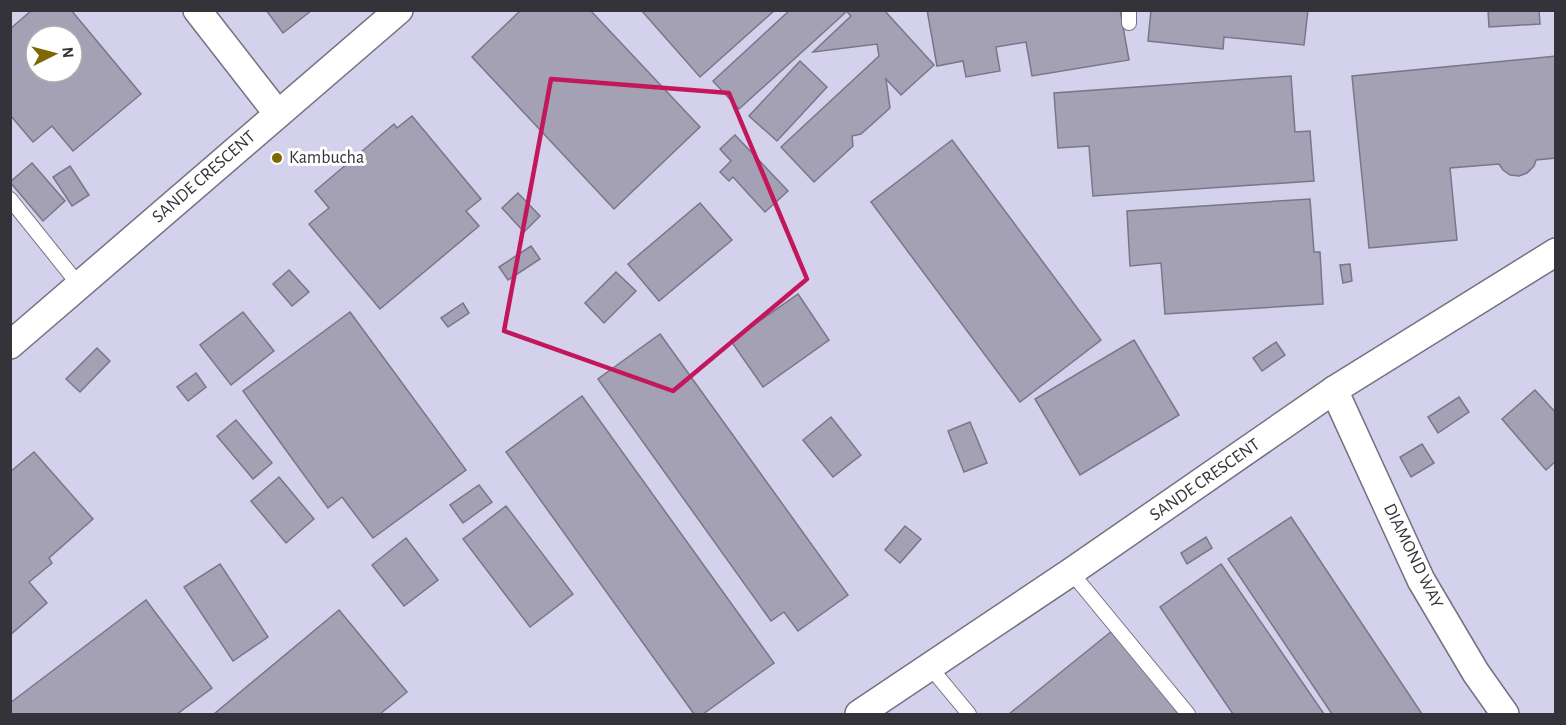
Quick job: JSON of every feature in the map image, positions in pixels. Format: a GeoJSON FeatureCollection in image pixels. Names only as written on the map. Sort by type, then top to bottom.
{"type":"FeatureCollection","features":[{"type":"Feature","properties":{"kind":"street"},"geometry":{"type":"LineString","coordinates":[[197,10],[278,114]]}},
{"type":"Feature","properties":{"kind":"street","name":"SANDE CRESCENT"},"geometry":{"type":"LineString","coordinates":[[10,345],[399,10]]}},
{"type":"Feature","properties":{"kind":"street","name":"SANDE CRESCENT"},"geometry":{"type":"LineString","coordinates":[[859,714],[1071,572],[1334,390],[1556,252]]}},
{"type":"Feature","properties":{"kind":"street","name":"DIAMOND WAY"},"geometry":{"type":"LineString","coordinates":[[1334,390],[1421,580],[1476,673],[1505,714]]}},
{"type":"Feature","properties":{"kind":"lane"},"geometry":{"type":"LineString","coordinates":[[10,199],[79,285]]}},
{"type":"Feature","properties":{"kind":"lane"},"geometry":{"type":"LineString","coordinates":[[1071,572],[1188,714]]}},
{"type":"Feature","properties":{"kind":"lane"},"geometry":{"type":"LineString","coordinates":[[930,667],[969,714]]}},
{"type":"Feature","properties":{"kind":"highlighted area"},"geometry":{"type":"Polygon","coordinates":[[[551,79],[729,93],[807,279],[673,391],[504,331],[551,79]]]}},
{"type":"Feature","properties":{"kind":"shaded area"},"geometry":{"type":"Polygon","coordinates":[[[11,11],[1555,11],[1555,714],[11,714],[11,11]]]}},
{"type":"Feature","properties":{"kind":"building"},"geometry":{"type":"Polygon","coordinates":[[[32,10],[71,10],[83,24],[24,24],[24,84],[84,84],[84,26],[141,94],[73,151],[52,126],[33,142],[10,115],[10,29],[32,10]]]}},
{"type":"Feature","properties":{"kind":"building"},"geometry":{"type":"Polygon","coordinates":[[[266,10],[312,10],[283,33],[266,10]]]}},
{"type":"Feature","properties":{"kind":"building"},"geometry":{"type":"Polygon","coordinates":[[[521,10],[590,10],[700,127],[614,209],[472,57],[521,10]]]}},
{"type":"Feature","properties":{"kind":"building"},"geometry":{"type":"Polygon","coordinates":[[[641,10],[775,10],[700,77],[641,10]]]}},
{"type":"Feature","properties":{"kind":"building"},"geometry":{"type":"Polygon","coordinates":[[[790,10],[843,10],[845,13],[739,109],[713,81],[790,10]]]}},
{"type":"Feature","properties":{"kind":"building"},"geometry":{"type":"Polygon","coordinates":[[[845,10],[884,10],[934,65],[901,95],[886,79],[890,108],[861,134],[852,136],[853,146],[814,182],[781,147],[879,56],[877,44],[813,52],[851,16],[845,10]]]}},
{"type":"Feature","properties":{"kind":"building"},"geometry":{"type":"Polygon","coordinates":[[[927,10],[1120,10],[1129,60],[1032,76],[1026,42],[996,47],[1000,71],[966,77],[963,61],[937,66],[927,10]]]}},
{"type":"Feature","properties":{"kind":"building"},"geometry":{"type":"Polygon","coordinates":[[[1151,10],[1308,10],[1304,45],[1224,37],[1223,49],[1148,41],[1151,10]]]}},
{"type":"Feature","properties":{"kind":"building"},"geometry":{"type":"Polygon","coordinates":[[[1488,10],[1539,10],[1540,24],[1489,27],[1488,10]]]}},
{"type":"Feature","properties":{"kind":"building"},"geometry":{"type":"Polygon","coordinates":[[[1556,56],[1556,158],[1536,160],[1527,173],[1519,176],[1510,175],[1499,164],[1450,168],[1457,240],[1369,248],[1352,76],[1556,56]]]}},
{"type":"Feature","properties":{"kind":"building"},"geometry":{"type":"Polygon","coordinates":[[[800,61],[827,87],[777,141],[749,116],[800,61]]]}},
{"type":"Feature","properties":{"kind":"building"},"geometry":{"type":"Polygon","coordinates":[[[1291,76],[1295,132],[1310,131],[1314,181],[1093,196],[1089,146],[1058,148],[1054,93],[1291,76]]]}},
{"type":"Feature","properties":{"kind":"building"},"geometry":{"type":"Polygon","coordinates":[[[412,116],[481,199],[466,211],[479,226],[380,309],[309,224],[329,208],[315,191],[394,124],[397,128],[412,116]]]}},
{"type":"Feature","properties":{"kind":"building"},"geometry":{"type":"Polygon","coordinates":[[[735,135],[788,191],[765,212],[733,177],[729,181],[720,172],[731,161],[720,149],[735,135]]]}},
{"type":"Feature","properties":{"kind":"building"},"geometry":{"type":"Polygon","coordinates":[[[952,140],[1101,340],[1020,402],[871,202],[952,140]]]}},
{"type":"Feature","properties":{"kind":"building"},"geometry":{"type":"Polygon","coordinates":[[[32,163],[65,201],[43,221],[10,182],[32,163]]]}},
{"type":"Feature","properties":{"kind":"building"},"geometry":{"type":"Polygon","coordinates":[[[70,166],[89,195],[72,206],[53,177],[70,166]]]}},
{"type":"Feature","properties":{"kind":"building"},"geometry":{"type":"Polygon","coordinates":[[[518,193],[540,216],[524,232],[502,208],[518,193]]]}},
{"type":"Feature","properties":{"kind":"building"},"geometry":{"type":"Polygon","coordinates":[[[1310,199],[1314,252],[1320,252],[1323,304],[1165,314],[1161,263],[1130,266],[1127,211],[1310,199]]]}},
{"type":"Feature","properties":{"kind":"building"},"geometry":{"type":"Polygon","coordinates":[[[700,203],[732,240],[659,301],[628,264],[700,203]]]}},
{"type":"Feature","properties":{"kind":"building"},"geometry":{"type":"Polygon","coordinates":[[[531,246],[540,259],[508,280],[499,267],[531,246]]]}},
{"type":"Feature","properties":{"kind":"building"},"geometry":{"type":"Polygon","coordinates":[[[1350,264],[1352,281],[1343,283],[1340,265],[1350,264]]]}},
{"type":"Feature","properties":{"kind":"building"},"geometry":{"type":"Polygon","coordinates":[[[289,270],[309,292],[292,306],[273,284],[289,270]]]}},
{"type":"Feature","properties":{"kind":"building"},"geometry":{"type":"Polygon","coordinates":[[[616,272],[636,291],[604,323],[585,303],[616,272]]]}},
{"type":"Feature","properties":{"kind":"building"},"geometry":{"type":"Polygon","coordinates":[[[798,294],[829,340],[763,387],[731,341],[798,294]]]}},
{"type":"Feature","properties":{"kind":"building"},"geometry":{"type":"Polygon","coordinates":[[[463,303],[469,313],[448,327],[441,318],[463,303]]]}},
{"type":"Feature","properties":{"kind":"building"},"geometry":{"type":"Polygon","coordinates":[[[243,312],[274,351],[231,385],[200,345],[243,312]]]}},
{"type":"Feature","properties":{"kind":"building"},"geometry":{"type":"Polygon","coordinates":[[[350,312],[466,470],[373,538],[342,497],[328,508],[243,391],[350,312]]]}},
{"type":"Feature","properties":{"kind":"building"},"geometry":{"type":"Polygon","coordinates":[[[660,334],[848,595],[798,631],[784,612],[771,621],[598,379],[660,334]]]}},
{"type":"Feature","properties":{"kind":"building"},"geometry":{"type":"Polygon","coordinates":[[[1134,340],[1179,415],[1080,475],[1035,399],[1134,340]]]}},
{"type":"Feature","properties":{"kind":"building"},"geometry":{"type":"Polygon","coordinates":[[[1276,342],[1285,355],[1262,371],[1253,358],[1276,342]]]}},
{"type":"Feature","properties":{"kind":"building"},"geometry":{"type":"Polygon","coordinates":[[[97,348],[110,361],[80,392],[66,379],[97,348]]]}},
{"type":"Feature","properties":{"kind":"building"},"geometry":{"type":"Polygon","coordinates":[[[196,373],[206,387],[188,401],[177,387],[196,373]]]}},
{"type":"Feature","properties":{"kind":"building"},"geometry":{"type":"Polygon","coordinates":[[[1535,390],[1556,413],[1556,461],[1546,470],[1502,419],[1535,390]]]}},
{"type":"Feature","properties":{"kind":"building"},"geometry":{"type":"Polygon","coordinates":[[[582,396],[774,663],[703,714],[694,714],[506,452],[582,396]]]}},
{"type":"Feature","properties":{"kind":"building"},"geometry":{"type":"Polygon","coordinates":[[[1459,397],[1469,412],[1438,433],[1428,417],[1459,397]]]}},
{"type":"Feature","properties":{"kind":"building"},"geometry":{"type":"Polygon","coordinates":[[[831,417],[861,455],[833,477],[803,440],[831,417]]]}},
{"type":"Feature","properties":{"kind":"building"},"geometry":{"type":"Polygon","coordinates":[[[236,420],[272,463],[253,479],[217,436],[236,420]]]}},
{"type":"Feature","properties":{"kind":"building"},"geometry":{"type":"Polygon","coordinates":[[[970,422],[987,463],[964,472],[948,431],[970,422]]]}},
{"type":"Feature","properties":{"kind":"building"},"geometry":{"type":"Polygon","coordinates":[[[1422,444],[1434,463],[1411,477],[1400,457],[1422,444]]]}},
{"type":"Feature","properties":{"kind":"building"},"geometry":{"type":"Polygon","coordinates":[[[34,452],[93,519],[49,558],[52,563],[29,582],[47,603],[10,635],[10,472],[34,452]]]}},
{"type":"Feature","properties":{"kind":"building"},"geometry":{"type":"Polygon","coordinates":[[[279,477],[314,519],[286,543],[251,501],[279,477]]]}},
{"type":"Feature","properties":{"kind":"building"},"geometry":{"type":"Polygon","coordinates":[[[479,485],[492,502],[463,523],[450,505],[479,485]]]}},
{"type":"Feature","properties":{"kind":"building"},"geometry":{"type":"Polygon","coordinates":[[[506,506],[573,594],[530,627],[463,539],[506,506]]]}},
{"type":"Feature","properties":{"kind":"building"},"geometry":{"type":"Polygon","coordinates":[[[1291,517],[1422,714],[1332,714],[1228,559],[1291,517]]]}},
{"type":"Feature","properties":{"kind":"building"},"geometry":{"type":"Polygon","coordinates":[[[905,526],[921,539],[900,563],[885,550],[905,526]]]}},
{"type":"Feature","properties":{"kind":"building"},"geometry":{"type":"Polygon","coordinates":[[[1206,537],[1212,548],[1187,564],[1181,553],[1206,537]]]}},
{"type":"Feature","properties":{"kind":"building"},"geometry":{"type":"Polygon","coordinates":[[[406,538],[438,580],[404,606],[372,565],[406,538]]]}},
{"type":"Feature","properties":{"kind":"building"},"geometry":{"type":"Polygon","coordinates":[[[220,564],[268,637],[233,661],[184,587],[220,564]]]}},
{"type":"Feature","properties":{"kind":"building"},"geometry":{"type":"Polygon","coordinates":[[[1221,564],[1324,714],[1233,714],[1160,607],[1221,564]]]}},
{"type":"Feature","properties":{"kind":"building"},"geometry":{"type":"Polygon","coordinates":[[[146,600],[212,688],[177,714],[10,714],[10,703],[146,600]]]}},
{"type":"Feature","properties":{"kind":"building"},"geometry":{"type":"Polygon","coordinates":[[[339,610],[407,692],[380,714],[214,714],[339,610]]]}},
{"type":"Feature","properties":{"kind":"building"},"geometry":{"type":"Polygon","coordinates":[[[1112,631],[1179,714],[1009,714],[1112,631]]]}},
{"type":"Feature","properties":{"kind":"place","name":"Kambucha"},"geometry":{"type":"Point","coordinates":[277,158]}}]}
